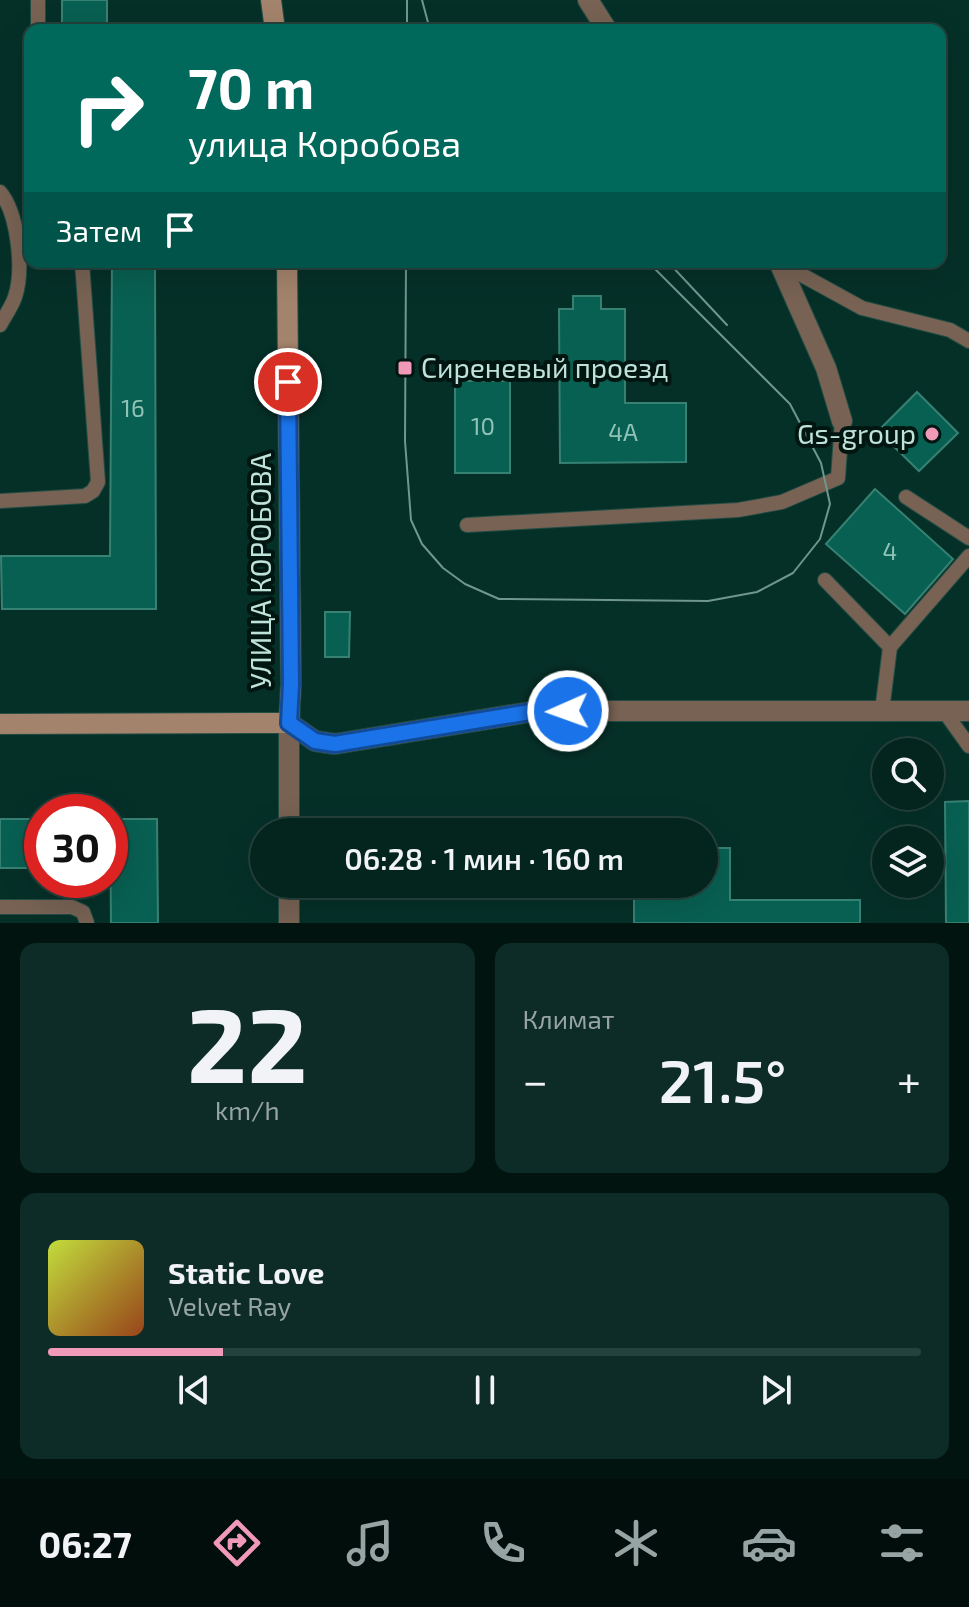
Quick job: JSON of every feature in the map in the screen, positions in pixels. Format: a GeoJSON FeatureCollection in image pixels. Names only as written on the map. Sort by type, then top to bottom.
{"type":"FeatureCollection","features":[{"type":"Feature","properties":{"kind":"street"},"geometry":{"type":"LineString","coordinates":[[271,0],[274,24]]}},
{"type":"Feature","properties":{"kind":"street"},"geometry":{"type":"LineString","coordinates":[[588,0],[603,24]]}},
{"type":"Feature","properties":{"kind":"street","name":"УЛИЦА КОРОБОВА"},"geometry":{"type":"LineString","coordinates":[[287,268],[291,684],[289,818]]}},
{"type":"Feature","properties":{"kind":"street"},"geometry":{"type":"LineString","coordinates":[[783,268],[826,368],[842,421]]}},
{"type":"Feature","properties":{"kind":"street"},"geometry":{"type":"LineString","coordinates":[[0,724],[289,723],[315,741],[335,744],[536,711],[969,711]]}},
{"type":"Feature","properties":{"kind":"street"},"geometry":{"type":"LineString","coordinates":[[289,898],[289,923]]}},
{"type":"Feature","properties":{"kind":"lane"},"geometry":{"type":"LineString","coordinates":[[38,0],[38,24]]}},
{"type":"Feature","properties":{"kind":"lane"},"geometry":{"type":"LineString","coordinates":[[0,192],[14,217],[20,275],[15,297],[0,325]]}},
{"type":"Feature","properties":{"kind":"lane"},"geometry":{"type":"LineString","coordinates":[[0,501],[76,498],[93,491],[98,482],[82,268]]}},
{"type":"Feature","properties":{"kind":"lane"},"geometry":{"type":"LineString","coordinates":[[791,268],[862,308],[950,330],[969,341]]}},
{"type":"Feature","properties":{"kind":"lane"},"geometry":{"type":"LineString","coordinates":[[467,525],[738,510],[782,502],[838,478],[842,421]]}},
{"type":"Feature","properties":{"kind":"lane"},"geometry":{"type":"LineString","coordinates":[[906,497],[965,529]]}},
{"type":"Feature","properties":{"kind":"lane"},"geometry":{"type":"LineString","coordinates":[[882,711],[890,647],[969,556]]}},
{"type":"Feature","properties":{"kind":"lane"},"geometry":{"type":"LineString","coordinates":[[825,580],[890,647]]}},
{"type":"Feature","properties":{"kind":"lane"},"geometry":{"type":"LineString","coordinates":[[944,711],[969,746]]}},
{"type":"Feature","properties":{"kind":"lane"},"geometry":{"type":"LineString","coordinates":[[0,907],[72,907],[83,912],[87,923]]}},
{"type":"Feature","properties":{"kind":"building"},"geometry":{"type":"Polygon","coordinates":[[[62,0],[107,0],[107,24],[62,24],[62,0]]]}},
{"type":"Feature","properties":{"kind":"building"},"geometry":{"type":"Polygon","coordinates":[[[112,268],[155,268],[156,609],[2,609],[1,556],[110,556],[112,268]]]}},
{"type":"Feature","properties":{"kind":"building"},"geometry":{"type":"Polygon","coordinates":[[[573,296],[601,296],[601,309],[625,309],[625,403],[686,403],[686,462],[560,463],[559,309],[573,309],[573,296]]]}},
{"type":"Feature","properties":{"kind":"building"},"geometry":{"type":"Polygon","coordinates":[[[455,381],[510,381],[510,473],[455,473],[455,381]]]}},
{"type":"Feature","properties":{"kind":"building"},"geometry":{"type":"Polygon","coordinates":[[[917,392],[958,433],[919,471],[878,431],[917,392]]]}},
{"type":"Feature","properties":{"kind":"building"},"geometry":{"type":"Polygon","coordinates":[[[875,489],[953,559],[905,614],[826,544],[875,489]]]}},
{"type":"Feature","properties":{"kind":"building"},"geometry":{"type":"Polygon","coordinates":[[[325,612],[350,612],[349,657],[325,657],[325,612]]]}},
{"type":"Feature","properties":{"kind":"building"},"geometry":{"type":"Polygon","coordinates":[[[969,801],[969,923],[946,923],[945,802],[969,801]]]}},
{"type":"Feature","properties":{"kind":"building"},"geometry":{"type":"Polygon","coordinates":[[[0,819],[24,819],[24,868],[0,868],[0,819]]]}},
{"type":"Feature","properties":{"kind":"building"},"geometry":{"type":"Polygon","coordinates":[[[128,819],[157,819],[158,923],[111,923],[111,898],[128,898],[128,819]]]}},
{"type":"Feature","properties":{"kind":"building"},"geometry":{"type":"Polygon","coordinates":[[[718,848],[730,848],[730,900],[860,900],[860,923],[634,923],[634,898],[718,898],[718,848]]]}},
{"type":"Feature","properties":{"kind":"tram line"},"geometry":{"type":"LineString","coordinates":[[407,0],[407,24]]}},
{"type":"Feature","properties":{"kind":"tram line"},"geometry":{"type":"LineString","coordinates":[[422,0],[428,24]]}},
{"type":"Feature","properties":{"kind":"tram line"},"geometry":{"type":"LineString","coordinates":[[406,268],[405,441],[411,520],[422,544],[443,568],[465,584],[499,599],[708,601],[757,592],[793,573],[820,539],[830,504],[821,463],[790,404],[654,268]]}},
{"type":"Feature","properties":{"kind":"tram line"},"geometry":{"type":"LineString","coordinates":[[674,268],[727,325]]}},
{"type":"Feature","properties":{"kind":"place","name":"Сиреневый проезд"},"geometry":{"type":"Point","coordinates":[405,368]}},
{"type":"Feature","properties":{"kind":"place","name":"Gs-group"},"geometry":{"type":"Point","coordinates":[932,434]}},
{"type":"Feature","properties":{"kind":"route"},"geometry":{"type":"LineString","coordinates":[[288,382],[289,723],[315,741],[335,744],[536,711],[568,711]]}}]}
